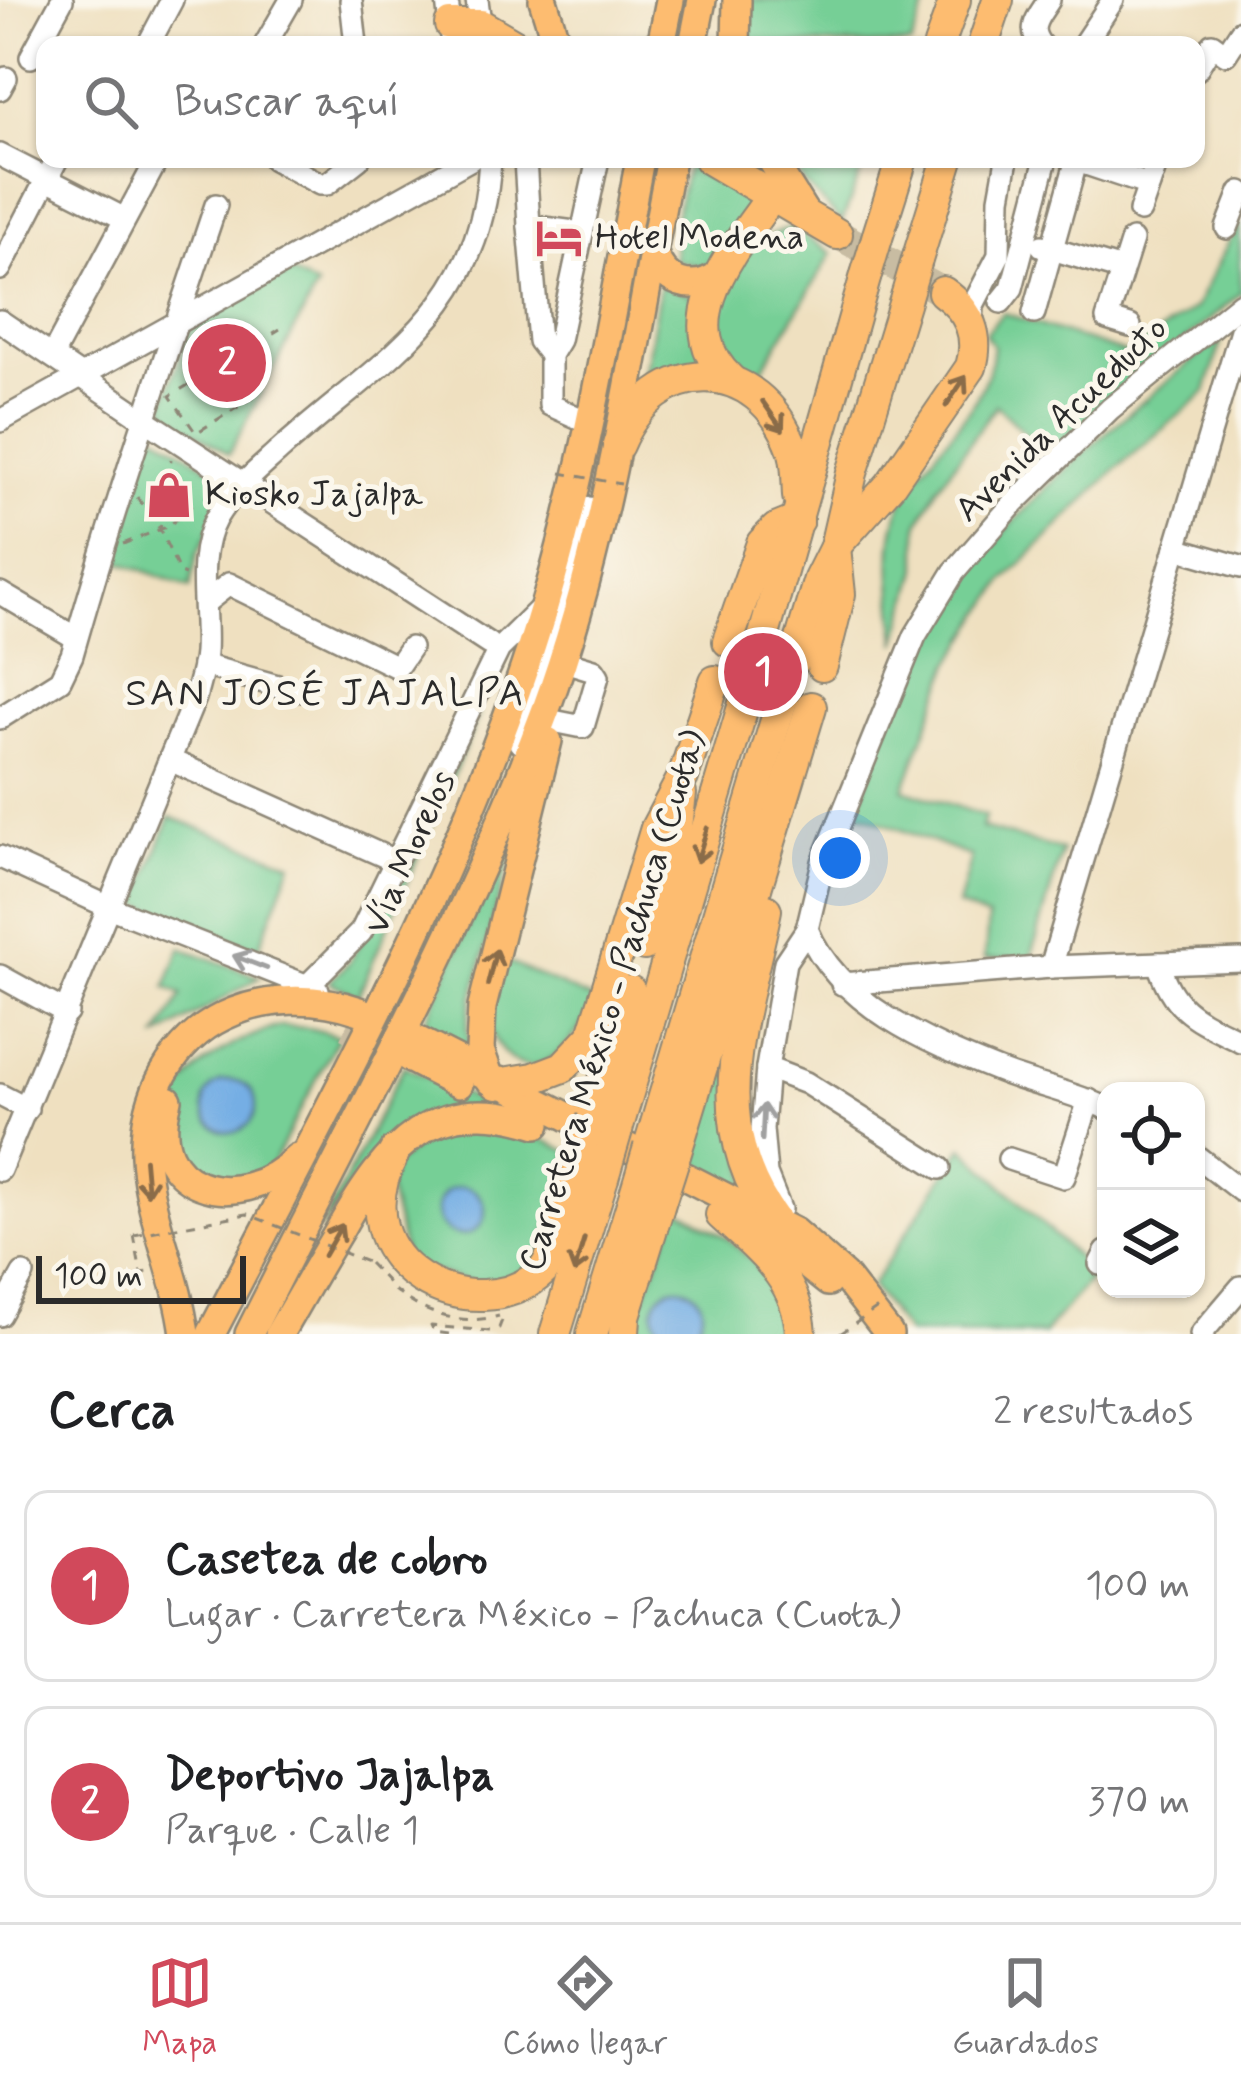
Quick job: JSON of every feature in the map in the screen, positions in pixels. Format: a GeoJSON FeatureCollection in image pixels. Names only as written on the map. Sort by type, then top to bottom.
{"type":"FeatureCollection","features":[{"type":"Feature","properties":{"kind":"highway"},"geometry":{"type":"LineString","coordinates":[[942,36],[955,0]]}},
{"type":"Feature","properties":{"kind":"highway"},"geometry":{"type":"LineString","coordinates":[[985,36],[998,0]]}},
{"type":"Feature","properties":{"kind":"highway"},"geometry":{"type":"LineString","coordinates":[[465,23],[495,36]]}},
{"type":"Feature","properties":{"kind":"highway"},"geometry":{"type":"LineString","coordinates":[[724,168],[837,234]]}},
{"type":"Feature","properties":{"kind":"highway"},"geometry":{"type":"LineString","coordinates":[[760,649],[899,168]]}},
{"type":"Feature","properties":{"kind":"highway"},"geometry":{"type":"LineString","coordinates":[[808,663],[840,594],[836,547],[852,473],[945,168]]}},
{"type":"Feature","properties":{"kind":"highway"},"geometry":{"type":"LineString","coordinates":[[772,196],[720,274],[707,305],[706,339],[717,366],[756,394],[784,431],[797,465],[798,520]]}},
{"type":"Feature","properties":{"kind":"highway"},"geometry":{"type":"LineString","coordinates":[[836,547],[890,485],[964,379],[975,348],[972,326],[960,306],[943,292]]}},
{"type":"Feature","properties":{"kind":"highway"},"geometry":{"type":"LineString","coordinates":[[618,446],[639,410],[667,388],[702,376],[731,380]]}},
{"type":"Feature","properties":{"kind":"highway"},"geometry":{"type":"LineString","coordinates":[[728,641],[762,542],[776,529],[798,520]]}},
{"type":"Feature","properties":{"kind":"highway"},"geometry":{"type":"LineString","coordinates":[[494,1082],[534,1078],[562,1067],[593,1035],[656,828],[683,777],[715,681]]}},
{"type":"Feature","properties":{"kind":"highway","name":"Carretera México - Pachuca (Cuota)"},"geometry":{"type":"LineString","coordinates":[[555,1334],[605,1124],[748,690]]}},
{"type":"Feature","properties":{"kind":"highway","name":"Carretera México - Pachuca (Cuota)"},"geometry":{"type":"LineString","coordinates":[[592,1334],[647,1200],[796,703],[770,838]]}},
{"type":"Feature","properties":{"kind":"highway"},"geometry":{"type":"LineString","coordinates":[[605,1124],[676,836],[683,777]]}},
{"type":"Feature","properties":{"kind":"highway"},"geometry":{"type":"LineString","coordinates":[[662,1153],[770,838]]}},
{"type":"Feature","properties":{"kind":"highway"},"geometry":{"type":"LineString","coordinates":[[770,838],[770,888],[736,1064],[732,1109],[738,1152],[756,1192],[784,1226]]}},
{"type":"Feature","properties":{"kind":"highway"},"geometry":{"type":"LineString","coordinates":[[394,1151],[381,1185],[378,1212],[387,1251],[401,1275],[418,1291],[448,1305],[475,1308],[507,1302],[537,1280],[591,1172]]}},
{"type":"Feature","properties":{"kind":"highway"},"geometry":{"type":"LineString","coordinates":[[624,1334],[647,1200]]}},
{"type":"Feature","properties":{"kind":"highway"},"geometry":{"type":"LineString","coordinates":[[721,1215],[783,1275],[795,1298],[801,1334]]}},
{"type":"Feature","properties":{"kind":"main road"},"geometry":{"type":"LineString","coordinates":[[531,0],[539,36]]}},
{"type":"Feature","properties":{"kind":"main road"},"geometry":{"type":"LineString","coordinates":[[543,0],[554,36]]}},
{"type":"Feature","properties":{"kind":"main road"},"geometry":{"type":"LineString","coordinates":[[663,36],[670,0]]}},
{"type":"Feature","properties":{"kind":"main road"},"geometry":{"type":"LineString","coordinates":[[695,36],[702,0]]}},
{"type":"Feature","properties":{"kind":"main road"},"geometry":{"type":"LineString","coordinates":[[736,0],[736,36]]}},
{"type":"Feature","properties":{"kind":"main road","name":"Vía Morelos"},"geometry":{"type":"LineString","coordinates":[[250,1334],[466,905],[559,668],[618,446],[653,251],[654,168]]}},
{"type":"Feature","properties":{"kind":"main road","name":"Vía Morelos"},"geometry":{"type":"LineString","coordinates":[[211,1334],[437,891],[482,784],[544,605],[654,168]]}},
{"type":"Feature","properties":{"kind":"main road"},"geometry":{"type":"LineString","coordinates":[[777,168],[806,215]]}},
{"type":"Feature","properties":{"kind":"main road"},"geometry":{"type":"LineString","coordinates":[[653,251],[663,273],[677,282],[700,284],[720,274]]}},
{"type":"Feature","properties":{"kind":"main road"},"geometry":{"type":"LineString","coordinates":[[494,1082],[480,1050],[482,1007],[553,721],[559,668]]}},
{"type":"Feature","properties":{"kind":"main road"},"geometry":{"type":"LineString","coordinates":[[185,1334],[145,1176],[148,1115],[163,1075],[204,1028],[246,1007],[293,1000],[354,1016]]}},
{"type":"Feature","properties":{"kind":"main road"},"geometry":{"type":"LineString","coordinates":[[311,1141],[293,1162],[262,1184],[215,1190],[194,1181],[172,1157],[164,1128],[166,1107],[173,1087],[192,1062],[238,1028],[266,1019],[354,1016]]}},
{"type":"Feature","properties":{"kind":"main road"},"geometry":{"type":"LineString","coordinates":[[876,1320],[849,1303],[819,1274],[721,1215],[537,1124],[413,1049],[494,1082],[784,1226],[844,1276],[889,1334]]}},
{"type":"Feature","properties":{"kind":"main road"},"geometry":{"type":"LineString","coordinates":[[279,1334],[370,1177],[418,1131],[459,1114],[505,1115],[537,1124]]}},
{"type":"Feature","properties":{"kind":"street"},"geometry":{"type":"LineString","coordinates":[[42,36],[62,0]]}},
{"type":"Feature","properties":{"kind":"street"},"geometry":{"type":"LineString","coordinates":[[153,36],[172,0]]}},
{"type":"Feature","properties":{"kind":"street"},"geometry":{"type":"LineString","coordinates":[[271,36],[291,0]]}},
{"type":"Feature","properties":{"kind":"street"},"geometry":{"type":"LineString","coordinates":[[351,0],[355,36]]}},
{"type":"Feature","properties":{"kind":"street"},"geometry":{"type":"LineString","coordinates":[[674,36],[682,0]]}},
{"type":"Feature","properties":{"kind":"street"},"geometry":{"type":"LineString","coordinates":[[686,36],[692,0]]}},
{"type":"Feature","properties":{"kind":"street"},"geometry":{"type":"LineString","coordinates":[[1035,36],[1034,24],[1049,0]]}},
{"type":"Feature","properties":{"kind":"street"},"geometry":{"type":"LineString","coordinates":[[1089,36],[1113,0]]}},
{"type":"Feature","properties":{"kind":"street"},"geometry":{"type":"LineString","coordinates":[[1205,55],[1212,44],[1226,54],[1241,31]]}},
{"type":"Feature","properties":{"kind":"street"},"geometry":{"type":"LineString","coordinates":[[31,57],[36,48]]}},
{"type":"Feature","properties":{"kind":"street"},"geometry":{"type":"LineString","coordinates":[[0,155],[125,219]]}},
{"type":"Feature","properties":{"kind":"street"},"geometry":{"type":"LineString","coordinates":[[0,269],[52,168]]}},
{"type":"Feature","properties":{"kind":"street"},"geometry":{"type":"LineString","coordinates":[[52,356],[153,168]]}},
{"type":"Feature","properties":{"kind":"street"},"geometry":{"type":"LineString","coordinates":[[291,168],[320,184],[347,168]]}},
{"type":"Feature","properties":{"kind":"street"},"geometry":{"type":"LineString","coordinates":[[0,421],[452,168]]}},
{"type":"Feature","properties":{"kind":"street"},"geometry":{"type":"LineString","coordinates":[[469,168],[483,213]]}},
{"type":"Feature","properties":{"kind":"street"},"geometry":{"type":"LineString","coordinates":[[0,1170],[172,761],[203,665],[204,557],[218,515],[243,483],[405,344],[445,302],[473,250],[489,168]]}},
{"type":"Feature","properties":{"kind":"street"},"geometry":{"type":"LineString","coordinates":[[526,168],[539,341],[550,355]]}},
{"type":"Feature","properties":{"kind":"street"},"geometry":{"type":"LineString","coordinates":[[590,423],[550,404],[550,355],[560,340],[596,168]]}},
{"type":"Feature","properties":{"kind":"street"},"geometry":{"type":"LineString","coordinates":[[221,1334],[293,1205],[446,893],[491,785],[536,658],[597,436],[654,168]]}},
{"type":"Feature","properties":{"kind":"street"},"geometry":{"type":"LineString","coordinates":[[240,1334],[454,903],[521,740],[586,524],[654,168]]}},
{"type":"Feature","properties":{"kind":"street"},"geometry":{"type":"LineString","coordinates":[[972,326],[973,305],[999,255],[1005,168]]}},
{"type":"Feature","properties":{"kind":"street"},"geometry":{"type":"LineString","coordinates":[[1001,302],[1012,287],[1044,168]]}},
{"type":"Feature","properties":{"kind":"street"},"geometry":{"type":"LineString","coordinates":[[1034,313],[1073,168]]}},
{"type":"Feature","properties":{"kind":"street"},"geometry":{"type":"LineString","coordinates":[[1099,168],[1149,185]]}},
{"type":"Feature","properties":{"kind":"street"},"geometry":{"type":"LineString","coordinates":[[1140,211],[1155,168]]}},
{"type":"Feature","properties":{"kind":"street"},"geometry":{"type":"LineString","coordinates":[[1227,228],[1241,192]]}},
{"type":"Feature","properties":{"kind":"street"},"geometry":{"type":"LineString","coordinates":[[5,710],[60,680],[108,539],[123,476],[147,422],[216,205]]}},
{"type":"Feature","properties":{"kind":"street"},"geometry":{"type":"LineString","coordinates":[[529,226],[582,233]]}},
{"type":"Feature","properties":{"kind":"street"},"geometry":{"type":"LineString","coordinates":[[1130,326],[1107,319],[1132,240]]}},
{"type":"Feature","properties":{"kind":"street"},"geometry":{"type":"LineString","coordinates":[[1024,241],[1122,270]]}},
{"type":"Feature","properties":{"kind":"street","name":"Avenida Acueducto"},"geometry":{"type":"LineString","coordinates":[[784,1226],[764,1160],[767,1068],[785,962],[807,928],[823,862],[916,636],[954,572],[1014,503],[1111,409],[1241,303]]}},
{"type":"Feature","properties":{"kind":"street"},"geometry":{"type":"LineString","coordinates":[[0,321],[489,644]]}},
{"type":"Feature","properties":{"kind":"street"},"geometry":{"type":"LineString","coordinates":[[1051,967],[1241,330]]}},
{"type":"Feature","properties":{"kind":"street"},"geometry":{"type":"LineString","coordinates":[[1176,548],[1241,567]]}},
{"type":"Feature","properties":{"kind":"street"},"geometry":{"type":"LineString","coordinates":[[205,592],[229,584],[397,667],[410,648]]}},
{"type":"Feature","properties":{"kind":"street"},"geometry":{"type":"LineString","coordinates":[[0,592],[76,638]]}},
{"type":"Feature","properties":{"kind":"street"},"geometry":{"type":"LineString","coordinates":[[308,985],[361,932],[499,649],[544,605]]}},
{"type":"Feature","properties":{"kind":"street"},"geometry":{"type":"LineString","coordinates":[[203,665],[296,692]]}},
{"type":"Feature","properties":{"kind":"street"},"geometry":{"type":"LineString","coordinates":[[553,721],[583,727],[598,676],[594,670],[559,668]]}},
{"type":"Feature","properties":{"kind":"street"},"geometry":{"type":"LineString","coordinates":[[172,761],[395,861]]}},
{"type":"Feature","properties":{"kind":"street"},"geometry":{"type":"LineString","coordinates":[[0,857],[111,908],[308,985],[354,1016]]}},
{"type":"Feature","properties":{"kind":"street"},"geometry":{"type":"LineString","coordinates":[[807,928],[842,984],[867,1005],[999,1071],[1097,1104]]}},
{"type":"Feature","properties":{"kind":"street"},"geometry":{"type":"LineString","coordinates":[[842,984],[1051,967],[1241,960]]}},
{"type":"Feature","properties":{"kind":"street"},"geometry":{"type":"LineString","coordinates":[[1158,963],[1167,991],[1178,1005],[1241,1041]]}},
{"type":"Feature","properties":{"kind":"street"},"geometry":{"type":"LineString","coordinates":[[0,976],[68,1013]]}},
{"type":"Feature","properties":{"kind":"street"},"geometry":{"type":"LineString","coordinates":[[767,1068],[806,1083],[940,1168]]}},
{"type":"Feature","properties":{"kind":"street"},"geometry":{"type":"LineString","coordinates":[[0,1095],[27,1109]]}},
{"type":"Feature","properties":{"kind":"street"},"geometry":{"type":"LineString","coordinates":[[1009,1160],[1064,1177],[1097,1106]]}},
{"type":"Feature","properties":{"kind":"street"},"geometry":{"type":"LineString","coordinates":[[1205,1163],[1241,1191]]}},
{"type":"Feature","properties":{"kind":"street"},"geometry":{"type":"LineString","coordinates":[[0,1315],[23,1274]]}},
{"type":"Feature","properties":{"kind":"street"},"geometry":{"type":"LineString","coordinates":[[1201,1334],[1232,1315],[1241,1287]]}},
{"type":"Feature","properties":{"kind":"path"},"geometry":{"type":"LineString","coordinates":[[199,378],[189,364],[202,356],[192,342],[215,328],[235,356],[259,394],[196,433],[170,396],[235,356],[280,329]]}},
{"type":"Feature","properties":{"kind":"path"},"geometry":{"type":"LineString","coordinates":[[160,530],[163,507],[155,492],[168,481],[178,441]]}},
{"type":"Feature","properties":{"kind":"path"},"geometry":{"type":"LineString","coordinates":[[561,473],[620,484]]}},
{"type":"Feature","properties":{"kind":"path"},"geometry":{"type":"LineString","coordinates":[[163,507],[176,506],[182,499],[180,486],[168,481]]}},
{"type":"Feature","properties":{"kind":"path"},"geometry":{"type":"LineString","coordinates":[[137,496],[180,573],[205,592]]}},
{"type":"Feature","properties":{"kind":"path"},"geometry":{"type":"LineString","coordinates":[[182,499],[218,515]]}},
{"type":"Feature","properties":{"kind":"path"},"geometry":{"type":"LineString","coordinates":[[108,539],[128,544],[182,517],[193,504]]}},
{"type":"Feature","properties":{"kind":"path"},"geometry":{"type":"LineString","coordinates":[[142,1274],[134,1235],[247,1214],[369,1262],[387,1282]]}},
{"type":"Feature","properties":{"kind":"path"},"geometry":{"type":"LineString","coordinates":[[448,1334],[434,1332],[431,1326],[499,1328],[507,1302]]}},
{"type":"Feature","properties":{"kind":"path"},"geometry":{"type":"LineString","coordinates":[[840,1334],[876,1320]]}},
{"type":"Feature","properties":{"kind":"green space"},"geometry":{"type":"Polygon","coordinates":[[[747,0],[928,0],[914,36],[747,36],[747,0]]]}},
{"type":"Feature","properties":{"kind":"green space"},"geometry":{"type":"Polygon","coordinates":[[[686,168],[753,204],[711,263],[702,267],[675,260],[673,225],[686,168]]]}},
{"type":"Feature","properties":{"kind":"green space"},"geometry":{"type":"Polygon","coordinates":[[[795,168],[863,168],[842,222],[795,168]]]}},
{"type":"Feature","properties":{"kind":"green space"},"geometry":{"type":"Polygon","coordinates":[[[1239,222],[1241,293],[1049,456],[996,405],[938,487],[918,525],[918,569],[897,644],[891,562],[898,514],[921,471],[979,393],[993,346],[985,333],[1003,313],[1127,354],[1195,308],[1239,222]]]}},
{"type":"Feature","properties":{"kind":"green space"},"geometry":{"type":"Polygon","coordinates":[[[791,227],[832,253],[756,380],[730,369],[714,315],[738,257],[761,239],[791,227]]]}},
{"type":"Feature","properties":{"kind":"green space"},"geometry":{"type":"Polygon","coordinates":[[[288,271],[317,287],[229,454],[169,415],[164,404],[191,323],[288,271]]]}},
{"type":"Feature","properties":{"kind":"green space"},"geometry":{"type":"Polygon","coordinates":[[[660,285],[696,297],[703,368],[665,372],[642,388],[660,285]]]}},
{"type":"Feature","properties":{"kind":"green space"},"geometry":{"type":"Polygon","coordinates":[[[1223,336],[1206,392],[1116,469],[1005,580],[951,663],[904,789],[985,816],[982,828],[1062,850],[1031,958],[985,959],[988,918],[958,906],[971,857],[856,812],[893,708],[919,650],[948,603],[1017,518],[1097,441],[1223,336]]]}},
{"type":"Feature","properties":{"kind":"green space"},"geometry":{"type":"Polygon","coordinates":[[[152,431],[234,484],[197,554],[190,588],[111,558],[117,523],[152,431]]]}},
{"type":"Feature","properties":{"kind":"green space"},"geometry":{"type":"Polygon","coordinates":[[[480,713],[358,996],[329,982],[350,961],[480,713]]]}},
{"type":"Feature","properties":{"kind":"green space"},"geometry":{"type":"Polygon","coordinates":[[[537,752],[470,1008],[467,1029],[474,1063],[420,1033],[498,859],[537,752]]]}},
{"type":"Feature","properties":{"kind":"green space"},"geometry":{"type":"Polygon","coordinates":[[[170,817],[292,863],[258,950],[137,904],[170,817]]]}},
{"type":"Feature","properties":{"kind":"green space"},"geometry":{"type":"Polygon","coordinates":[[[181,948],[260,977],[158,1037],[182,995],[166,987],[181,948]]]}},
{"type":"Feature","properties":{"kind":"green space"},"geometry":{"type":"Polygon","coordinates":[[[501,959],[595,1001],[570,1041],[545,1062],[518,1063],[494,1037],[492,1010],[501,959]]]}},
{"type":"Feature","properties":{"kind":"green space"},"geometry":{"type":"Polygon","coordinates":[[[733,1007],[748,1195],[689,1167],[733,1007]]]}},
{"type":"Feature","properties":{"kind":"green space"},"geometry":{"type":"Polygon","coordinates":[[[281,1026],[339,1036],[267,1174],[209,1179],[177,1151],[174,1117],[178,1096],[215,1056],[281,1026]]]}},
{"type":"Feature","properties":{"kind":"green space"},"geometry":{"type":"Polygon","coordinates":[[[404,1066],[482,1103],[385,1145],[320,1230],[404,1066]]]}},
{"type":"Feature","properties":{"kind":"green space"},"geometry":{"type":"Polygon","coordinates":[[[489,1123],[570,1152],[544,1243],[533,1263],[497,1290],[407,1264],[388,1188],[395,1165],[433,1132],[489,1123]]]}},
{"type":"Feature","properties":{"kind":"green space"},"geometry":{"type":"Polygon","coordinates":[[[963,1147],[1094,1274],[1044,1334],[907,1334],[871,1286],[963,1147]]]}},
{"type":"Feature","properties":{"kind":"green space"},"geometry":{"type":"Polygon","coordinates":[[[678,1208],[727,1238],[782,1288],[788,1334],[636,1334],[636,1319],[678,1208]]]}},
{"type":"Feature","properties":{"kind":"water"},"geometry":{"type":"Polygon","coordinates":[[[230,1080],[249,1087],[256,1106],[249,1125],[230,1132],[211,1125],[204,1106],[211,1087],[230,1080]]]}},
{"type":"Feature","properties":{"kind":"water"},"geometry":{"type":"Polygon","coordinates":[[[461,1187],[478,1194],[485,1211],[478,1228],[461,1235],[444,1228],[437,1211],[444,1194],[461,1187]]]}},
{"type":"Feature","properties":{"kind":"water"},"geometry":{"type":"Polygon","coordinates":[[[669,1289],[687,1289],[700,1302],[700,1320],[687,1333],[669,1333],[656,1320],[656,1302],[669,1289]]]}},
{"type":"Feature","properties":{"kind":"tunnel"},"geometry":{"type":"LineString","coordinates":[[837,234],[943,292]]}},
{"type":"Feature","properties":{"kind":"tunnel"},"geometry":{"type":"LineString","coordinates":[[346,1027],[409,1058]]}},
{"type":"Feature","properties":{"kind":"place","name":"Hotel Modena"},"geometry":{"type":"Point","coordinates":[559,238]}},
{"type":"Feature","properties":{"kind":"place","name":"Deportivo Jajalpa"},"geometry":{"type":"Point","coordinates":[227,363]}},
{"type":"Feature","properties":{"kind":"place","name":"Kiosko Jajalpa"},"geometry":{"type":"Point","coordinates":[169,495]}},
{"type":"Feature","properties":{"kind":"place","name":"Casetea de cobro"},"geometry":{"type":"Point","coordinates":[763,672]}},
{"type":"Feature","properties":{"kind":"district","name":"SAN JOSÉ JAJALPA"},"geometry":{"type":"Point","coordinates":[326,694]}}]}
